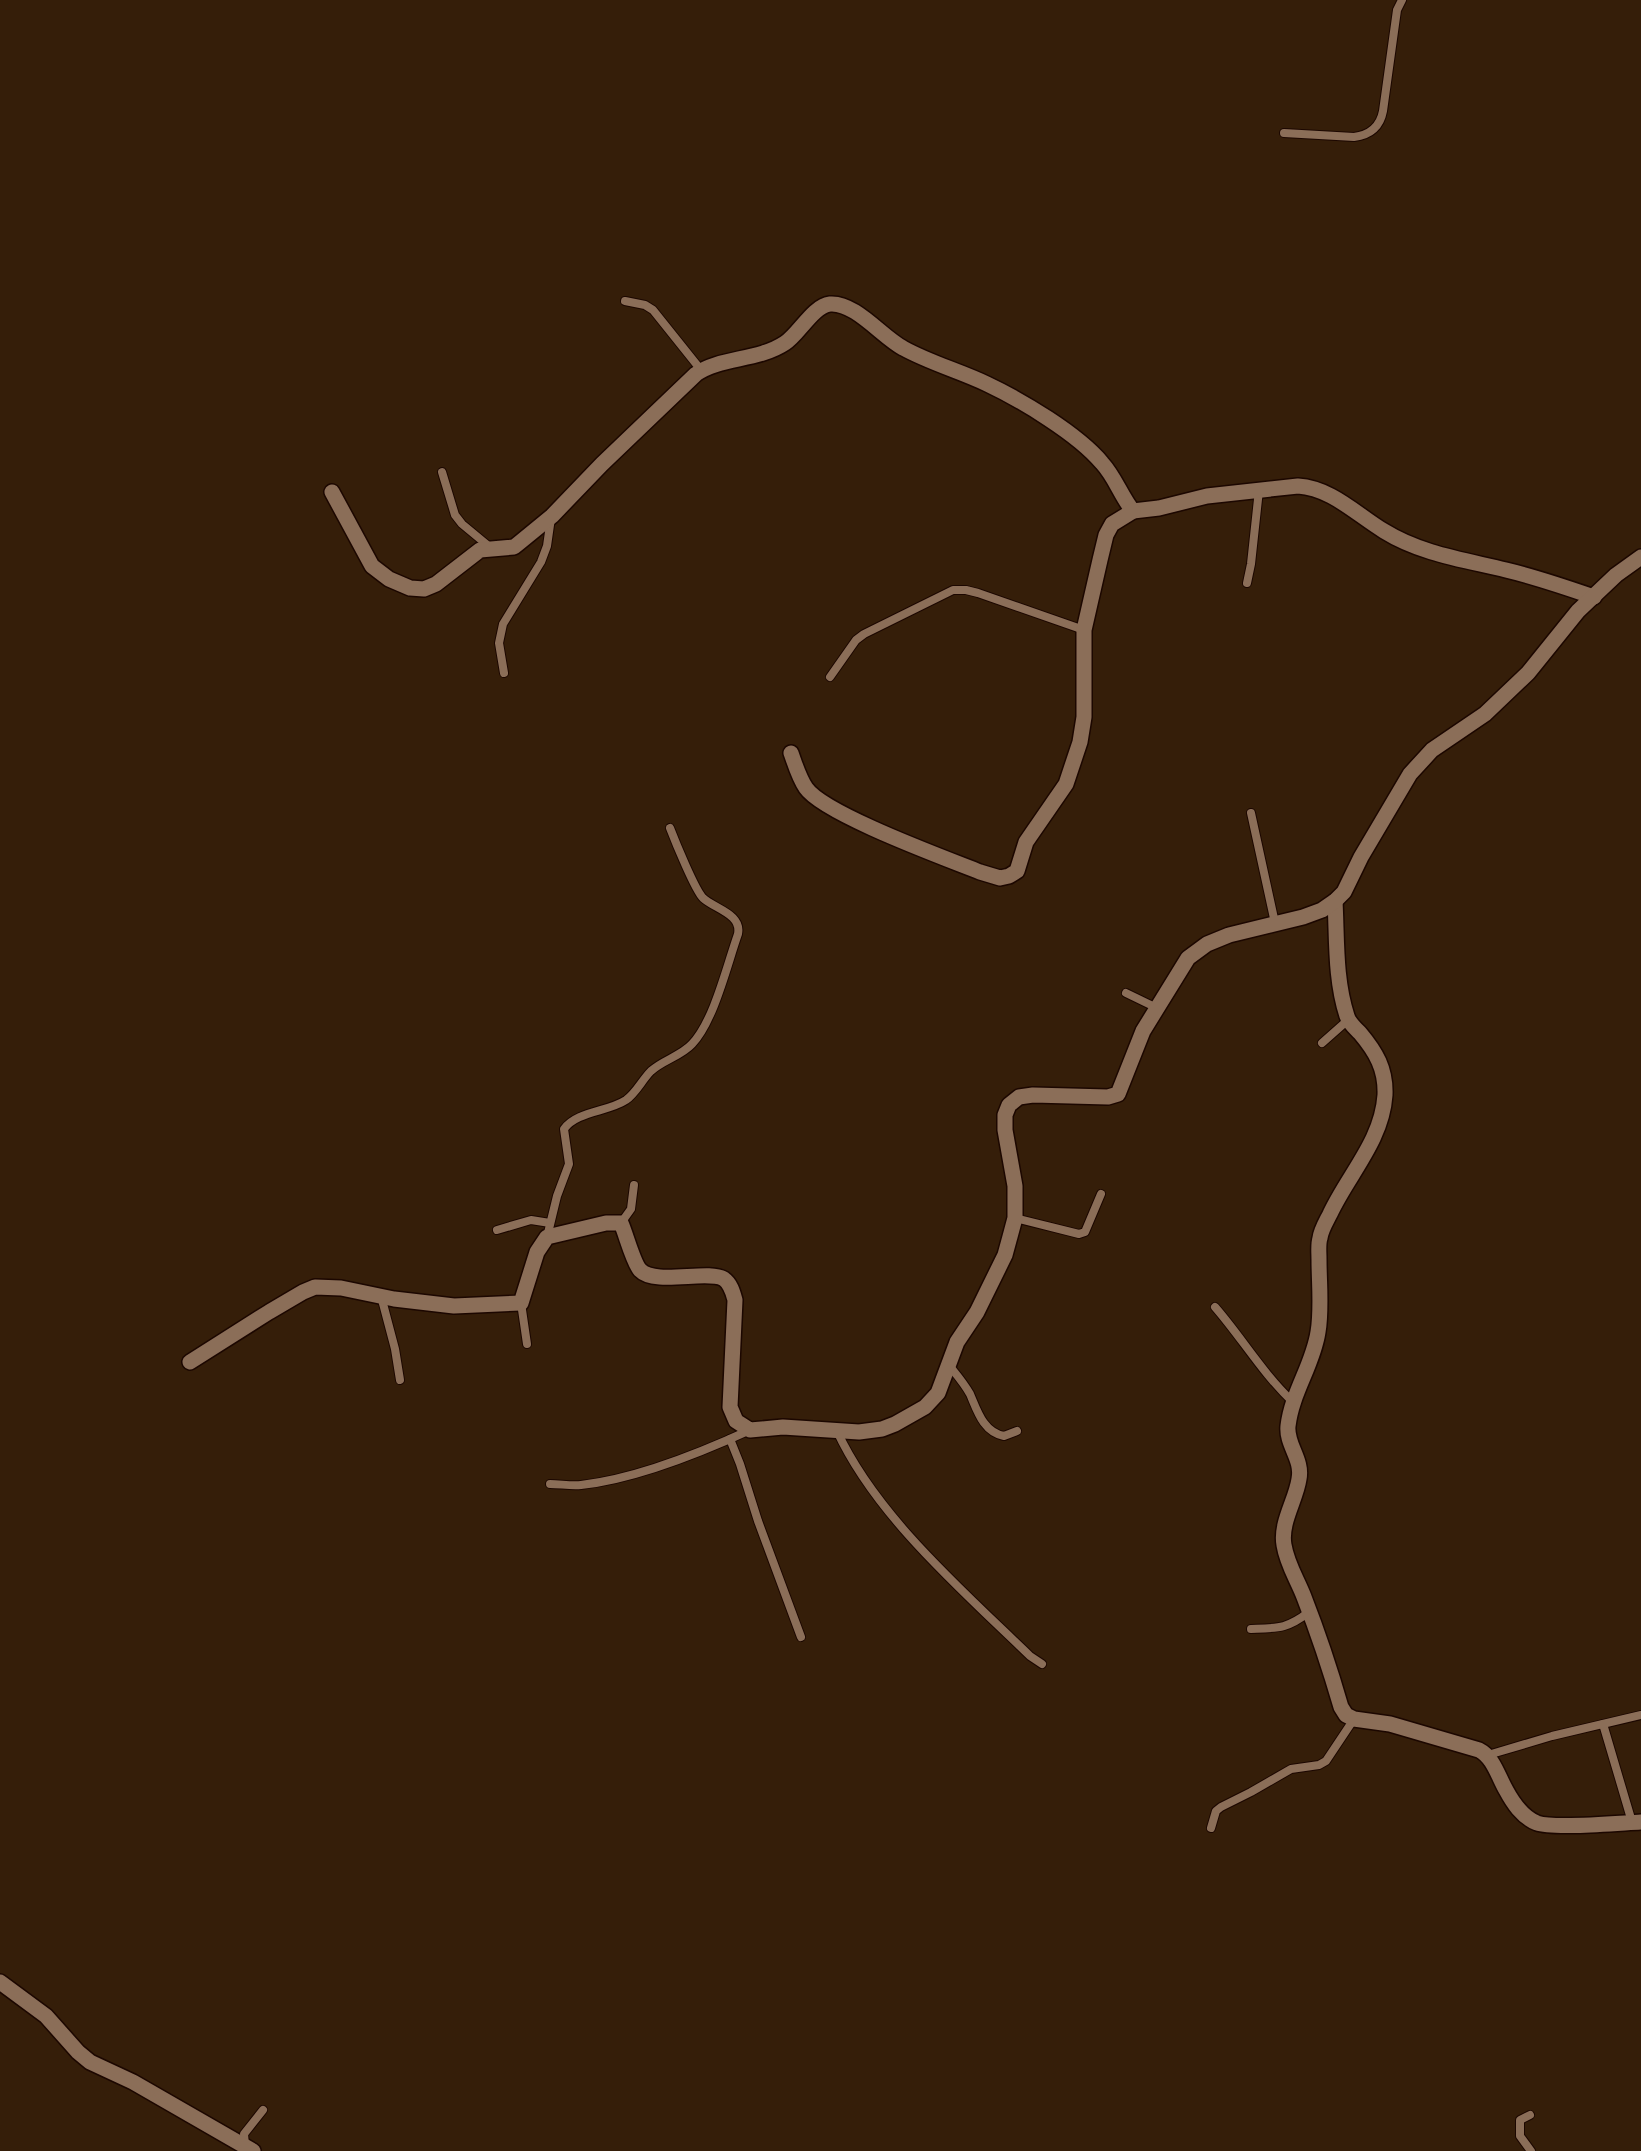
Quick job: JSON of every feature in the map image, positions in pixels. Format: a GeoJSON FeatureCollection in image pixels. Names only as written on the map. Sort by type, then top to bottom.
{"type":"FeatureCollection","features":[{"type":"Feature","properties":{"kind":"street"},"geometry":{"type":"LineString","coordinates":[[332,492],[372,566],[389,579],[410,588],[424,589],[436,584],[480,550],[514,547],[552,516],[689,379],[702,370],[771,350],[786,342],[822,307],[831,304],[851,309],[904,348],[989,385],[1054,422],[1102,463],[1133,510]]}},
{"type":"Feature","properties":{"kind":"street"},"geometry":{"type":"LineString","coordinates":[[791,753],[807,789],[816,798],[857,820],[980,872],[1000,878],[1009,876],[1017,871],[1026,842],[1066,784],[1080,742],[1085,696],[1082,652],[1084,630],[1106,535],[1112,524],[1133,510],[1159,508],[1207,496],[1259,490],[1298,486],[1320,490],[1385,532],[1421,548],[1540,578],[1594,597]]}},
{"type":"Feature","properties":{"kind":"street"},"geometry":{"type":"LineString","coordinates":[[190,1362],[269,1312],[315,1287],[341,1288],[419,1303],[454,1306],[521,1303],[536,1252],[549,1230],[621,1223],[635,1261],[642,1272],[648,1275],[661,1276],[714,1276],[724,1278],[729,1284],[735,1300],[730,1407],[736,1420],[750,1430],[783,1427],[859,1432],[882,1429],[911,1416],[925,1407],[938,1393],[957,1342],[977,1312],[1005,1255],[1015,1218],[1015,1186],[1004,1130],[1005,1116],[1009,1105],[1019,1097],[1033,1095],[1108,1096],[1118,1094],[1143,1031],[1188,958],[1207,944],[1229,935],[1322,910],[1335,902],[1344,892],[1361,856],[1410,774],[1432,750],[1485,714],[1528,672],[1578,611],[1616,575],[1641,557]]}},
{"type":"Feature","properties":{"kind":"street"},"geometry":{"type":"LineString","coordinates":[[1335,902],[1339,980],[1348,1020],[1365,1039],[1380,1061],[1384,1073],[1385,1098],[1376,1133],[1366,1153],[1341,1190],[1320,1237],[1318,1332],[1304,1379],[1293,1402],[1287,1433],[1299,1459],[1301,1470],[1284,1531],[1284,1543],[1289,1566],[1325,1652],[1341,1707],[1346,1715],[1354,1719],[1390,1724],[1479,1750],[1488,1755],[1514,1804],[1528,1818],[1538,1824],[1637,1822]]}},
{"type":"Feature","properties":{"kind":"street"},"geometry":{"type":"LineString","coordinates":[[0,1982],[46,2016],[90,2062],[133,2082],[249,2148]]}},
{"type":"Feature","properties":{"kind":"lane"},"geometry":{"type":"LineString","coordinates":[[1284,133],[1354,137],[1363,136],[1378,126],[1384,111],[1397,10],[1402,0]]}},
{"type":"Feature","properties":{"kind":"lane"},"geometry":{"type":"LineString","coordinates":[[625,301],[645,305],[653,310],[702,370]]}},
{"type":"Feature","properties":{"kind":"lane"},"geometry":{"type":"LineString","coordinates":[[442,472],[455,515],[462,524],[491,548]]}},
{"type":"Feature","properties":{"kind":"lane"},"geometry":{"type":"LineString","coordinates":[[1247,583],[1251,564],[1259,490]]}},
{"type":"Feature","properties":{"kind":"lane"},"geometry":{"type":"LineString","coordinates":[[504,673],[499,634],[503,624],[541,562],[547,546],[552,516]]}},
{"type":"Feature","properties":{"kind":"lane"},"geometry":{"type":"LineString","coordinates":[[830,676],[856,640],[864,634],[953,590],[966,590],[978,593],[1084,630]]}},
{"type":"Feature","properties":{"kind":"lane"},"geometry":{"type":"LineString","coordinates":[[1251,813],[1276,923]]}},
{"type":"Feature","properties":{"kind":"lane"},"geometry":{"type":"LineString","coordinates":[[497,1230],[531,1220],[549,1230],[557,1196],[569,1164],[564,1129],[576,1119],[615,1106],[628,1099],[651,1071],[692,1045],[701,1033],[710,1015],[739,928],[735,920],[702,897],[670,828]]}},
{"type":"Feature","properties":{"kind":"lane"},"geometry":{"type":"LineString","coordinates":[[1126,993],[1157,1008]]}},
{"type":"Feature","properties":{"kind":"lane"},"geometry":{"type":"LineString","coordinates":[[1322,1043],[1348,1020]]}},
{"type":"Feature","properties":{"kind":"lane"},"geometry":{"type":"LineString","coordinates":[[621,1223],[631,1209],[634,1185]]}},
{"type":"Feature","properties":{"kind":"lane"},"geometry":{"type":"LineString","coordinates":[[1015,1218],[1079,1234],[1085,1232],[1089,1226],[1101,1194]]}},
{"type":"Feature","properties":{"kind":"lane"},"geometry":{"type":"LineString","coordinates":[[381,1296],[395,1349],[400,1380]]}},
{"type":"Feature","properties":{"kind":"lane"},"geometry":{"type":"LineString","coordinates":[[521,1303],[527,1344]]}},
{"type":"Feature","properties":{"kind":"lane"},"geometry":{"type":"LineString","coordinates":[[1215,1307],[1237,1333],[1273,1383],[1293,1402]]}},
{"type":"Feature","properties":{"kind":"lane"},"geometry":{"type":"LineString","coordinates":[[948,1364],[970,1394],[975,1410],[991,1430],[1004,1436],[1016,1431]]}},
{"type":"Feature","properties":{"kind":"lane"},"geometry":{"type":"LineString","coordinates":[[550,1484],[578,1485],[625,1475],[699,1452],[750,1430]]}},
{"type":"Feature","properties":{"kind":"lane"},"geometry":{"type":"LineString","coordinates":[[837,1431],[848,1454],[897,1521],[959,1587],[1030,1656],[1042,1664]]}},
{"type":"Feature","properties":{"kind":"lane"},"geometry":{"type":"LineString","coordinates":[[730,1440],[801,1637]]}},
{"type":"Feature","properties":{"kind":"lane"},"geometry":{"type":"LineString","coordinates":[[1251,1629],[1272,1629],[1293,1624],[1309,1612]]}},
{"type":"Feature","properties":{"kind":"lane"},"geometry":{"type":"LineString","coordinates":[[1488,1755],[1552,1736],[1641,1715]]}},
{"type":"Feature","properties":{"kind":"lane"},"geometry":{"type":"LineString","coordinates":[[1211,1828],[1216,1811],[1221,1807],[1291,1769],[1319,1765],[1326,1761],[1354,1719]]}},
{"type":"Feature","properties":{"kind":"lane"},"geometry":{"type":"LineString","coordinates":[[1602,1724],[1637,1822]]}},
{"type":"Feature","properties":{"kind":"lane"},"geometry":{"type":"LineString","coordinates":[[249,2148],[244,2134],[263,2110]]}},
{"type":"Feature","properties":{"kind":"lane"},"geometry":{"type":"LineString","coordinates":[[1530,2115],[1520,2120],[1519,2131],[1531,2151]]}}]}
